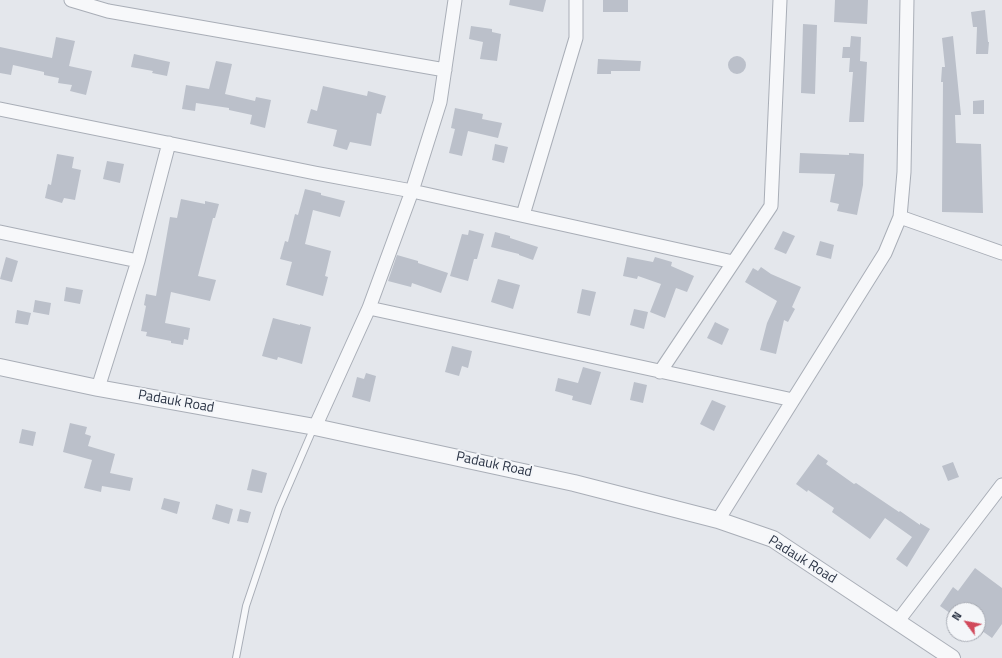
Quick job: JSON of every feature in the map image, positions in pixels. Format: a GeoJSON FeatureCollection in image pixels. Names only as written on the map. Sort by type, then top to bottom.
{"type":"FeatureCollection","features":[{"type":"Feature","properties":{"kind":"street"},"geometry":{"type":"LineString","coordinates":[[71,0],[108,11],[444,70]]}},
{"type":"Feature","properties":{"kind":"street"},"geometry":{"type":"LineString","coordinates":[[315,427],[369,308],[412,191],[440,102],[455,0]]}},
{"type":"Feature","properties":{"kind":"street"},"geometry":{"type":"LineString","coordinates":[[523,216],[576,38],[576,0]]}},
{"type":"Feature","properties":{"kind":"street"},"geometry":{"type":"LineString","coordinates":[[660,372],[771,206],[780,0]]}},
{"type":"Feature","properties":{"kind":"street"},"geometry":{"type":"LineString","coordinates":[[718,520],[885,253],[900,217],[904,172],[907,0]]}},
{"type":"Feature","properties":{"kind":"street"},"geometry":{"type":"LineString","coordinates":[[0,109],[412,191],[733,262]]}},
{"type":"Feature","properties":{"kind":"street"},"geometry":{"type":"LineString","coordinates":[[98,388],[138,261],[169,143]]}},
{"type":"Feature","properties":{"kind":"street"},"geometry":{"type":"LineString","coordinates":[[900,217],[1002,253]]}},
{"type":"Feature","properties":{"kind":"street"},"geometry":{"type":"LineString","coordinates":[[0,232],[138,261]]}},
{"type":"Feature","properties":{"kind":"street"},"geometry":{"type":"LineString","coordinates":[[369,308],[793,400]]}},
{"type":"Feature","properties":{"kind":"street","name":"Padauk Road"},"geometry":{"type":"LineString","coordinates":[[0,367],[98,388],[315,427],[574,482],[718,520],[773,539],[952,658]]}},
{"type":"Feature","properties":{"kind":"street"},"geometry":{"type":"LineString","coordinates":[[898,621],[1002,485]]}},
{"type":"Feature","properties":{"kind":"lane"},"geometry":{"type":"LineString","coordinates":[[236,658],[246,606],[279,508],[315,427]]}},
{"type":"Feature","properties":{"kind":"building"},"geometry":{"type":"Polygon","coordinates":[[[510,0],[546,0],[543,12],[509,5],[510,0]]]}},
{"type":"Feature","properties":{"kind":"building"},"geometry":{"type":"Polygon","coordinates":[[[603,0],[628,0],[628,12],[603,12],[603,0]]]}},
{"type":"Feature","properties":{"kind":"building"},"geometry":{"type":"Polygon","coordinates":[[[835,0],[868,0],[867,24],[834,22],[835,0]]]}},
{"type":"Feature","properties":{"kind":"building"},"geometry":{"type":"Polygon","coordinates":[[[985,10],[989,42],[988,54],[976,54],[977,27],[973,27],[971,12],[985,10]]]}},
{"type":"Feature","properties":{"kind":"building"},"geometry":{"type":"Polygon","coordinates":[[[803,24],[817,25],[815,94],[801,93],[803,24]]]}},
{"type":"Feature","properties":{"kind":"building"},"geometry":{"type":"Polygon","coordinates":[[[471,26],[492,29],[492,32],[501,34],[497,61],[480,59],[483,42],[469,39],[471,26]]]}},
{"type":"Feature","properties":{"kind":"building"},"geometry":{"type":"Polygon","coordinates":[[[851,36],[861,37],[860,61],[867,62],[864,122],[849,122],[853,72],[849,72],[850,58],[842,58],[843,47],[850,47],[851,36]]]}},
{"type":"Feature","properties":{"kind":"building"},"geometry":{"type":"Polygon","coordinates":[[[953,36],[961,115],[955,115],[956,143],[981,144],[983,213],[942,212],[943,82],[941,82],[942,67],[945,67],[942,38],[953,36]]]}},
{"type":"Feature","properties":{"kind":"building"},"geometry":{"type":"Polygon","coordinates":[[[56,37],[75,41],[69,66],[92,71],[86,95],[70,91],[72,85],[58,83],[59,78],[44,75],[44,72],[13,65],[11,75],[0,73],[0,47],[52,58],[56,37]]]}},
{"type":"Feature","properties":{"kind":"building"},"geometry":{"type":"Polygon","coordinates":[[[134,54],[170,62],[167,76],[152,73],[153,71],[131,67],[134,54]]]}},
{"type":"Feature","properties":{"kind":"building"},"geometry":{"type":"Polygon","coordinates":[[[737,56],[743,59],[746,65],[743,71],[737,74],[731,71],[728,65],[731,59],[737,56]]]}},
{"type":"Feature","properties":{"kind":"building"},"geometry":{"type":"Polygon","coordinates":[[[598,59],[641,61],[640,71],[611,71],[611,74],[597,74],[598,59]]]}},
{"type":"Feature","properties":{"kind":"building"},"geometry":{"type":"Polygon","coordinates":[[[216,61],[232,64],[225,94],[255,101],[256,97],[271,100],[265,128],[250,124],[252,115],[229,110],[229,108],[196,103],[195,111],[182,109],[186,85],[209,89],[216,61]]]}},
{"type":"Feature","properties":{"kind":"building"},"geometry":{"type":"Polygon","coordinates":[[[323,86],[367,96],[368,91],[386,96],[381,114],[377,113],[371,146],[350,142],[347,150],[333,146],[337,130],[307,123],[311,109],[317,111],[323,86]]]}},
{"type":"Feature","properties":{"kind":"building"},"geometry":{"type":"Polygon","coordinates":[[[984,100],[984,114],[973,114],[973,101],[984,100]]]}},
{"type":"Feature","properties":{"kind":"building"},"geometry":{"type":"Polygon","coordinates":[[[455,108],[483,114],[482,119],[502,123],[498,138],[468,131],[462,156],[449,153],[455,129],[451,128],[455,108]]]}},
{"type":"Feature","properties":{"kind":"building"},"geometry":{"type":"Polygon","coordinates":[[[495,144],[508,147],[504,163],[492,160],[495,144]]]}},
{"type":"Feature","properties":{"kind":"building"},"geometry":{"type":"Polygon","coordinates":[[[800,153],[849,155],[849,153],[864,154],[863,185],[857,215],[837,211],[839,204],[830,202],[835,174],[799,173],[800,153]]]}},
{"type":"Feature","properties":{"kind":"building"},"geometry":{"type":"Polygon","coordinates":[[[57,154],[74,157],[72,168],[81,170],[75,200],[64,198],[62,203],[45,198],[48,184],[51,185],[57,154]]]}},
{"type":"Feature","properties":{"kind":"building"},"geometry":{"type":"Polygon","coordinates":[[[107,161],[124,164],[120,183],[103,179],[107,161]]]}},
{"type":"Feature","properties":{"kind":"building"},"geometry":{"type":"Polygon","coordinates":[[[305,189],[345,201],[340,217],[313,210],[305,244],[331,251],[325,276],[328,277],[323,296],[286,285],[292,262],[280,259],[285,241],[288,242],[295,214],[298,215],[305,189]]]}},
{"type":"Feature","properties":{"kind":"building"},"geometry":{"type":"Polygon","coordinates":[[[181,199],[205,204],[205,201],[219,204],[215,218],[213,218],[198,276],[216,280],[210,301],[171,292],[165,323],[190,328],[188,340],[184,339],[183,345],[146,336],[147,332],[141,331],[146,306],[144,305],[146,294],[156,296],[170,217],[177,218],[181,199]]]}},
{"type":"Feature","properties":{"kind":"building"},"geometry":{"type":"Polygon","coordinates":[[[469,230],[484,234],[477,259],[474,259],[468,281],[450,276],[462,234],[468,235],[469,230]]]}},
{"type":"Feature","properties":{"kind":"building"},"geometry":{"type":"Polygon","coordinates":[[[783,231],[795,236],[786,254],[774,249],[783,231]]]}},
{"type":"Feature","properties":{"kind":"building"},"geometry":{"type":"Polygon","coordinates":[[[495,232],[538,247],[533,260],[519,254],[491,247],[495,232]]]}},
{"type":"Feature","properties":{"kind":"building"},"geometry":{"type":"Polygon","coordinates":[[[820,241],[834,245],[831,259],[816,255],[820,241]]]}},
{"type":"Feature","properties":{"kind":"building"},"geometry":{"type":"Polygon","coordinates":[[[397,255],[418,261],[418,263],[448,273],[441,293],[412,283],[411,287],[388,281],[397,255]]]}},
{"type":"Feature","properties":{"kind":"building"},"geometry":{"type":"Polygon","coordinates":[[[6,257],[18,261],[12,282],[0,279],[6,257]]]}},
{"type":"Feature","properties":{"kind":"building"},"geometry":{"type":"Polygon","coordinates":[[[627,257],[653,262],[655,257],[672,262],[671,266],[694,276],[687,292],[676,288],[665,318],[650,312],[661,284],[638,276],[637,279],[623,276],[627,257]]]}},
{"type":"Feature","properties":{"kind":"building"},"geometry":{"type":"Polygon","coordinates":[[[761,267],[771,274],[801,287],[792,307],[795,309],[788,322],[784,320],[776,354],[760,350],[767,323],[777,301],[745,282],[753,268],[758,271],[761,267]]]}},
{"type":"Feature","properties":{"kind":"building"},"geometry":{"type":"Polygon","coordinates":[[[498,279],[520,285],[513,309],[491,302],[498,279]]]}},
{"type":"Feature","properties":{"kind":"building"},"geometry":{"type":"Polygon","coordinates":[[[66,287],[83,290],[80,304],[64,301],[66,287]]]}},
{"type":"Feature","properties":{"kind":"building"},"geometry":{"type":"Polygon","coordinates":[[[582,289],[596,292],[590,316],[577,313],[582,289]]]}},
{"type":"Feature","properties":{"kind":"building"},"geometry":{"type":"Polygon","coordinates":[[[35,300],[51,303],[49,315],[33,312],[35,300]]]}},
{"type":"Feature","properties":{"kind":"building"},"geometry":{"type":"Polygon","coordinates":[[[634,309],[648,312],[644,329],[630,325],[634,309]]]}},
{"type":"Feature","properties":{"kind":"building"},"geometry":{"type":"Polygon","coordinates":[[[17,310],[31,313],[28,325],[15,323],[17,310]]]}},
{"type":"Feature","properties":{"kind":"building"},"geometry":{"type":"Polygon","coordinates":[[[273,318],[311,327],[302,364],[278,357],[277,360],[262,356],[273,318]]]}},
{"type":"Feature","properties":{"kind":"building"},"geometry":{"type":"Polygon","coordinates":[[[715,322],[729,329],[722,345],[707,338],[715,322]]]}},
{"type":"Feature","properties":{"kind":"building"},"geometry":{"type":"Polygon","coordinates":[[[452,346],[472,351],[468,368],[462,366],[459,376],[445,372],[452,346]]]}},
{"type":"Feature","properties":{"kind":"building"},"geometry":{"type":"Polygon","coordinates":[[[583,367],[601,372],[591,405],[572,400],[573,396],[555,391],[558,378],[578,383],[583,367]]]}},
{"type":"Feature","properties":{"kind":"building"},"geometry":{"type":"Polygon","coordinates":[[[366,373],[376,376],[370,402],[352,397],[357,377],[364,379],[366,373]]]}},
{"type":"Feature","properties":{"kind":"building"},"geometry":{"type":"Polygon","coordinates":[[[634,382],[647,385],[643,403],[630,400],[634,382]]]}},
{"type":"Feature","properties":{"kind":"building"},"geometry":{"type":"Polygon","coordinates":[[[712,400],[726,406],[714,431],[700,424],[712,400]]]}},
{"type":"Feature","properties":{"kind":"building"},"geometry":{"type":"Polygon","coordinates":[[[70,423],[87,427],[85,434],[91,436],[88,446],[115,454],[110,473],[133,478],[130,491],[102,486],[101,492],[84,488],[92,460],[63,452],[70,423]]]}},
{"type":"Feature","properties":{"kind":"building"},"geometry":{"type":"Polygon","coordinates":[[[22,429],[36,432],[33,446],[19,443],[22,429]]]}},
{"type":"Feature","properties":{"kind":"building"},"geometry":{"type":"Polygon","coordinates":[[[818,454],[828,461],[826,464],[854,484],[856,483],[899,512],[900,511],[920,525],[920,523],[930,529],[907,567],[896,559],[912,537],[885,518],[870,539],[832,512],[834,508],[808,490],[807,492],[796,484],[818,454]]]}},
{"type":"Feature","properties":{"kind":"building"},"geometry":{"type":"Polygon","coordinates":[[[953,462],[959,477],[948,481],[942,466],[953,462]]]}},
{"type":"Feature","properties":{"kind":"building"},"geometry":{"type":"Polygon","coordinates":[[[252,469],[267,473],[262,493],[247,490],[252,469]]]}},
{"type":"Feature","properties":{"kind":"building"},"geometry":{"type":"Polygon","coordinates":[[[164,498],[180,502],[177,514],[161,509],[164,498]]]}},
{"type":"Feature","properties":{"kind":"building"},"geometry":{"type":"Polygon","coordinates":[[[216,504],[233,509],[229,524],[212,519],[216,504]]]}},
{"type":"Feature","properties":{"kind":"building"},"geometry":{"type":"Polygon","coordinates":[[[240,509],[251,512],[248,523],[237,521],[240,509]]]}},
{"type":"Feature","properties":{"kind":"building"},"geometry":{"type":"Polygon","coordinates":[[[975,568],[1002,588],[1002,624],[992,638],[986,634],[986,602],[946,602],[946,610],[940,606],[953,587],[958,591],[975,568]]]}}]}
